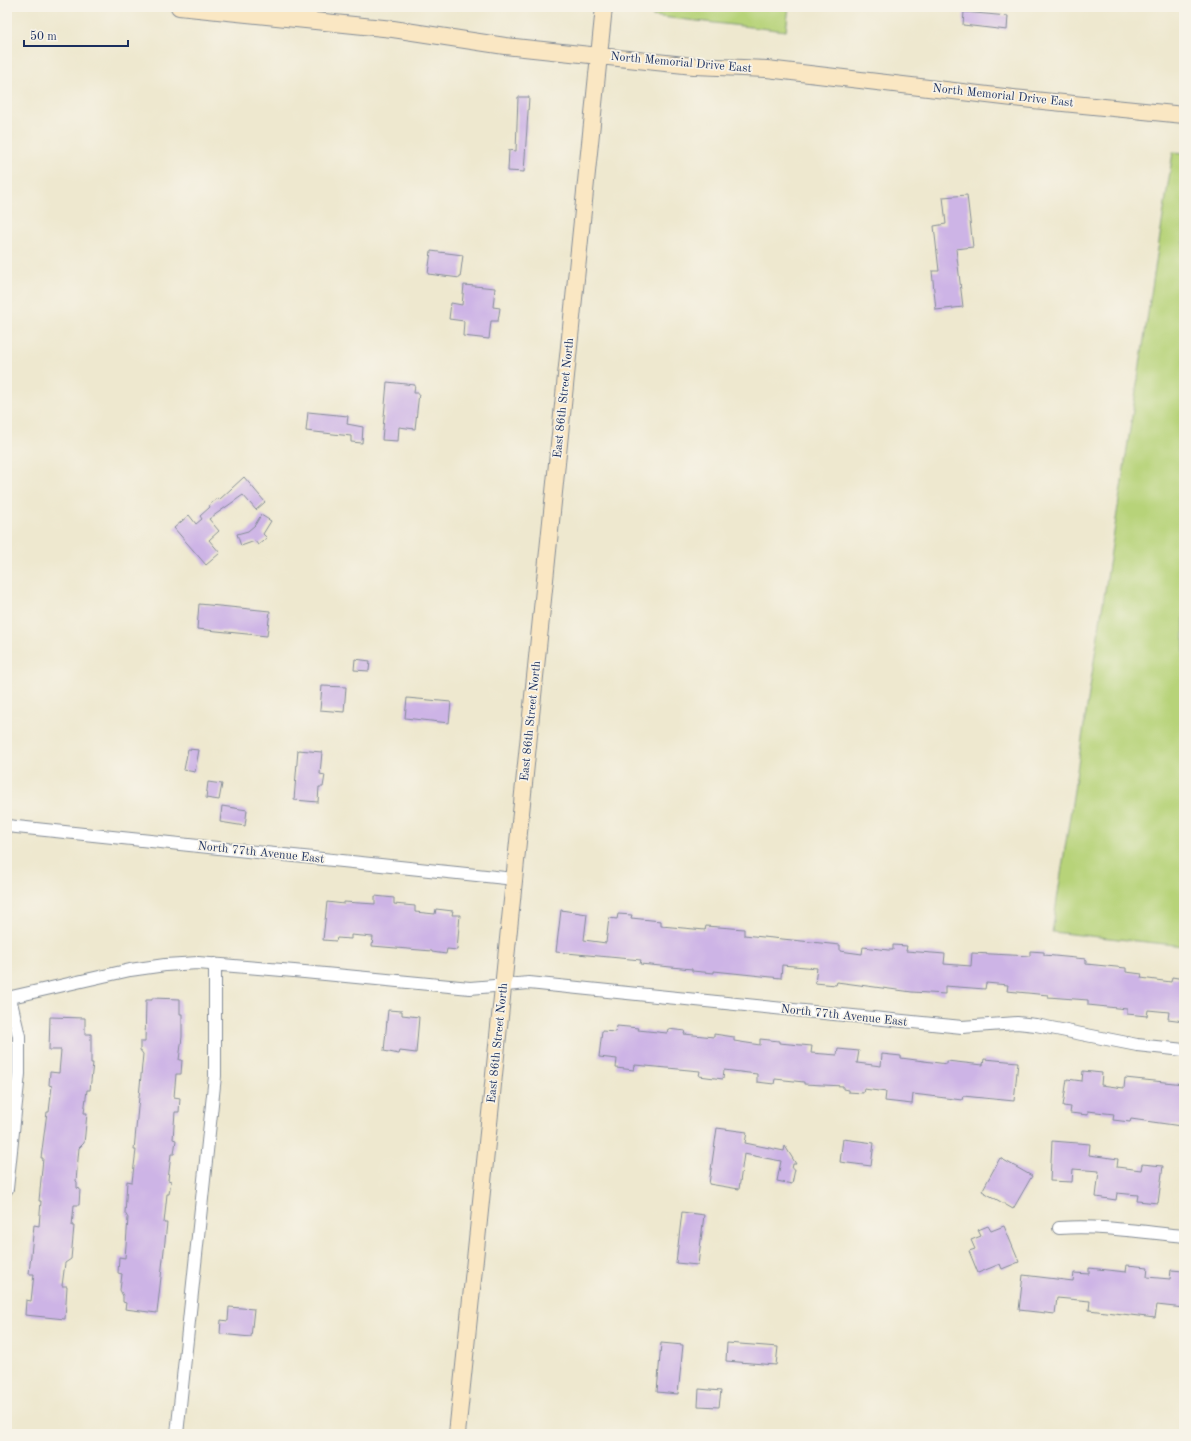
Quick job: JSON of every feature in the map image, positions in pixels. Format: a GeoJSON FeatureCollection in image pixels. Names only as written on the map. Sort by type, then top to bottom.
{"type":"FeatureCollection","features":[{"type":"Feature","properties":{"kind":"street","name":"North Memorial Drive East"},"geometry":{"type":"LineString","coordinates":[[179,7],[393,29],[505,46],[598,56],[694,66],[767,69],[1013,98],[1184,115]]}},
{"type":"Feature","properties":{"kind":"street","name":"East 86th Street North"},"geometry":{"type":"LineString","coordinates":[[458,1434],[604,7]]}},
{"type":"Feature","properties":{"kind":"street","name":"North 77th Avenue East"},"geometry":{"type":"LineString","coordinates":[[7,826],[515,879]]}},
{"type":"Feature","properties":{"kind":"street","name":"North 77th Avenue East"},"geometry":{"type":"LineString","coordinates":[[9,998],[130,970],[165,965],[198,963],[470,988],[529,983],[962,1027],[1017,1023],[1036,1025],[1137,1045],[1184,1050]]}},
{"type":"Feature","properties":{"kind":"street"},"geometry":{"type":"LineString","coordinates":[[177,1434],[215,1076],[215,964]]}},
{"type":"Feature","properties":{"kind":"street"},"geometry":{"type":"LineString","coordinates":[[7,1189],[19,1074],[19,1036],[9,998]]}},
{"type":"Feature","properties":{"kind":"street"},"geometry":{"type":"LineString","coordinates":[[1059,1228],[1082,1226],[1184,1236]]}},
{"type":"Feature","properties":{"kind":"green space"},"geometry":{"type":"Polygon","coordinates":[[[653,7],[789,7],[786,31],[652,16],[653,7]]]}},
{"type":"Feature","properties":{"kind":"green space"},"geometry":{"type":"Polygon","coordinates":[[[1173,152],[1184,153],[1184,946],[1052,932],[1173,152]]]}},
{"type":"Feature","properties":{"kind":"building"},"geometry":{"type":"Polygon","coordinates":[[[964,12],[1008,16],[1007,30],[963,25],[964,12]]]}},
{"type":"Feature","properties":{"kind":"building"},"geometry":{"type":"Polygon","coordinates":[[[518,97],[529,97],[524,172],[508,171],[509,150],[516,151],[518,97]]]}},
{"type":"Feature","properties":{"kind":"building"},"geometry":{"type":"Polygon","coordinates":[[[967,195],[973,247],[956,249],[963,307],[936,310],[932,271],[939,271],[934,226],[946,224],[943,197],[967,195]]]}},
{"type":"Feature","properties":{"kind":"building"},"geometry":{"type":"Polygon","coordinates":[[[431,251],[463,255],[460,278],[428,274],[431,251]]]}},
{"type":"Feature","properties":{"kind":"building"},"geometry":{"type":"Polygon","coordinates":[[[464,285],[495,288],[493,307],[500,308],[498,321],[491,321],[489,339],[463,336],[464,321],[449,319],[451,303],[462,305],[464,285]]]}},
{"type":"Feature","properties":{"kind":"building"},"geometry":{"type":"Polygon","coordinates":[[[387,382],[415,385],[414,393],[419,393],[415,429],[399,427],[398,441],[382,440],[387,382]]]}},
{"type":"Feature","properties":{"kind":"building"},"geometry":{"type":"Polygon","coordinates":[[[308,412],[348,416],[347,424],[363,427],[362,443],[351,442],[351,436],[306,431],[308,412]]]}},
{"type":"Feature","properties":{"kind":"building"},"geometry":{"type":"Polygon","coordinates":[[[244,477],[265,502],[256,510],[243,495],[209,519],[219,531],[209,540],[220,553],[206,565],[174,528],[189,515],[196,524],[202,519],[200,516],[210,507],[209,505],[218,498],[219,500],[244,477]]]}},
{"type":"Feature","properties":{"kind":"building"},"geometry":{"type":"Polygon","coordinates":[[[261,515],[271,521],[263,534],[267,538],[258,545],[255,541],[241,546],[237,534],[248,531],[255,525],[261,515]]]}},
{"type":"Feature","properties":{"kind":"building"},"geometry":{"type":"Polygon","coordinates":[[[199,604],[270,611],[267,636],[197,629],[199,604]]]}},
{"type":"Feature","properties":{"kind":"building"},"geometry":{"type":"Polygon","coordinates":[[[355,659],[370,661],[369,671],[354,670],[355,659]]]}},
{"type":"Feature","properties":{"kind":"building"},"geometry":{"type":"Polygon","coordinates":[[[322,686],[346,687],[344,712],[320,710],[322,686]]]}},
{"type":"Feature","properties":{"kind":"building"},"geometry":{"type":"Polygon","coordinates":[[[407,698],[451,702],[449,723],[405,718],[407,698]]]}},
{"type":"Feature","properties":{"kind":"building"},"geometry":{"type":"Polygon","coordinates":[[[188,749],[199,750],[195,772],[184,770],[188,749]]]}},
{"type":"Feature","properties":{"kind":"building"},"geometry":{"type":"Polygon","coordinates":[[[298,750],[322,752],[320,774],[325,775],[323,787],[319,787],[318,802],[294,800],[298,750]]]}},
{"type":"Feature","properties":{"kind":"building"},"geometry":{"type":"Polygon","coordinates":[[[208,782],[222,784],[219,800],[206,798],[208,782]]]}},
{"type":"Feature","properties":{"kind":"building"},"geometry":{"type":"Polygon","coordinates":[[[222,806],[247,810],[245,826],[220,822],[222,806]]]}},
{"type":"Feature","properties":{"kind":"building"},"geometry":{"type":"Polygon","coordinates":[[[375,896],[394,898],[394,904],[415,906],[415,912],[435,914],[436,909],[453,911],[452,915],[460,915],[457,950],[447,949],[446,954],[432,951],[372,946],[373,937],[351,935],[351,939],[337,938],[336,941],[323,940],[327,902],[344,904],[344,902],[375,904],[375,896]]]}},
{"type":"Feature","properties":{"kind":"building"},"geometry":{"type":"Polygon","coordinates":[[[561,910],[587,914],[584,940],[606,943],[609,918],[617,919],[618,914],[632,915],[631,918],[661,921],[661,926],[705,930],[706,926],[744,929],[744,935],[840,945],[840,951],[862,954],[863,947],[893,950],[893,945],[907,946],[906,951],[945,954],[944,964],[971,966],[972,953],[1030,956],[1030,951],[1044,952],[1044,955],[1086,959],[1086,964],[1126,968],[1126,972],[1142,974],[1141,978],[1171,982],[1172,977],[1184,979],[1184,1021],[1168,1019],[1169,1012],[1148,1010],[1147,1016],[1127,1014],[1127,1009],[1088,1005],[1088,1000],[1048,997],[1048,995],[1007,991],[1008,985],[986,983],[985,989],[945,986],[945,994],[912,992],[837,982],[836,985],[815,983],[817,968],[782,965],[781,978],[714,971],[714,973],[692,971],[692,969],[640,964],[641,960],[556,952],[561,910]]]}},
{"type":"Feature","properties":{"kind":"building"},"geometry":{"type":"Polygon","coordinates":[[[152,998],[180,999],[180,1014],[182,1014],[182,1037],[179,1060],[182,1060],[181,1074],[176,1074],[174,1097],[180,1098],[179,1112],[175,1112],[173,1139],[176,1140],[174,1154],[171,1154],[168,1180],[171,1181],[169,1194],[167,1194],[164,1223],[167,1223],[157,1313],[125,1309],[126,1303],[123,1302],[123,1296],[120,1290],[122,1274],[118,1273],[119,1257],[125,1258],[128,1218],[125,1213],[127,1181],[132,1182],[136,1150],[134,1150],[143,1054],[140,1050],[140,1042],[145,1042],[146,1000],[152,1000],[152,998]]]}},
{"type":"Feature","properties":{"kind":"building"},"geometry":{"type":"Polygon","coordinates":[[[388,1010],[402,1011],[402,1015],[419,1017],[416,1053],[400,1051],[399,1054],[384,1051],[388,1010]]]}},
{"type":"Feature","properties":{"kind":"building"},"geometry":{"type":"Polygon","coordinates":[[[50,1017],[85,1018],[85,1034],[91,1034],[91,1063],[93,1063],[90,1090],[87,1090],[84,1113],[87,1113],[84,1143],[79,1148],[76,1181],[77,1188],[80,1189],[79,1205],[74,1205],[71,1259],[65,1263],[62,1286],[67,1286],[65,1319],[25,1315],[26,1300],[31,1301],[34,1274],[29,1274],[34,1225],[39,1226],[41,1201],[39,1201],[43,1158],[41,1158],[52,1086],[49,1085],[50,1072],[59,1073],[61,1050],[49,1050],[50,1017]]]}},
{"type":"Feature","properties":{"kind":"building"},"geometry":{"type":"Polygon","coordinates":[[[617,1026],[667,1033],[668,1029],[685,1031],[684,1034],[714,1037],[714,1034],[734,1037],[734,1041],[760,1045],[760,1039],[779,1041],[779,1043],[812,1046],[811,1053],[837,1055],[838,1049],[859,1051],[857,1063],[881,1066],[882,1054],[947,1064],[947,1061],[983,1065],[984,1059],[1018,1062],[1014,1101],[963,1096],[962,1100],[913,1094],[912,1104],[885,1101],[886,1092],[864,1089],[863,1093],[848,1092],[848,1090],[843,1089],[843,1086],[804,1084],[804,1082],[775,1079],[774,1084],[757,1082],[757,1074],[724,1070],[723,1079],[699,1076],[700,1071],[635,1065],[634,1070],[616,1068],[617,1059],[599,1057],[602,1031],[616,1032],[617,1026]]]}},
{"type":"Feature","properties":{"kind":"building"},"geometry":{"type":"Polygon","coordinates":[[[1083,1071],[1102,1073],[1101,1085],[1124,1088],[1125,1078],[1184,1084],[1184,1105],[1181,1126],[1131,1119],[1130,1122],[1113,1120],[1114,1114],[1088,1111],[1088,1115],[1070,1113],[1071,1107],[1063,1106],[1067,1079],[1082,1081],[1083,1071]]]}},
{"type":"Feature","properties":{"kind":"building"},"geometry":{"type":"Polygon","coordinates":[[[717,1128],[747,1132],[745,1143],[784,1151],[785,1146],[796,1164],[793,1164],[792,1169],[795,1169],[792,1184],[777,1181],[781,1161],[744,1154],[739,1189],[709,1184],[717,1128]]]}},
{"type":"Feature","properties":{"kind":"building"},"geometry":{"type":"Polygon","coordinates":[[[843,1139],[874,1143],[871,1166],[840,1162],[843,1139]]]}},
{"type":"Feature","properties":{"kind":"building"},"geometry":{"type":"Polygon","coordinates":[[[1052,1141],[1090,1144],[1089,1155],[1118,1159],[1117,1167],[1141,1170],[1142,1164],[1163,1166],[1158,1203],[1137,1201],[1138,1195],[1117,1193],[1116,1200],[1096,1197],[1099,1171],[1073,1169],[1072,1182],[1050,1181],[1052,1141]]]}},
{"type":"Feature","properties":{"kind":"building"},"geometry":{"type":"Polygon","coordinates":[[[1000,1158],[1032,1176],[1013,1209],[982,1191],[1000,1158]]]}},
{"type":"Feature","properties":{"kind":"building"},"geometry":{"type":"Polygon","coordinates":[[[682,1212],[704,1215],[698,1265],[676,1263],[682,1212]]]}},
{"type":"Feature","properties":{"kind":"building"},"geometry":{"type":"Polygon","coordinates":[[[988,1226],[991,1231],[1004,1226],[1019,1262],[1002,1269],[1000,1264],[978,1273],[969,1251],[975,1249],[971,1240],[981,1236],[978,1230],[988,1226]]]}},
{"type":"Feature","properties":{"kind":"building"},"geometry":{"type":"Polygon","coordinates":[[[1127,1265],[1148,1267],[1147,1277],[1170,1279],[1171,1270],[1184,1271],[1184,1308],[1157,1305],[1155,1318],[1089,1310],[1090,1301],[1057,1298],[1055,1314],[1019,1310],[1023,1275],[1073,1281],[1074,1273],[1089,1274],[1089,1268],[1126,1272],[1127,1265]]]}},
{"type":"Feature","properties":{"kind":"building"},"geometry":{"type":"Polygon","coordinates":[[[229,1307],[254,1309],[251,1337],[220,1334],[221,1320],[228,1321],[229,1307]]]}},
{"type":"Feature","properties":{"kind":"building"},"geometry":{"type":"Polygon","coordinates":[[[661,1343],[683,1345],[678,1394],[657,1392],[661,1343]]]}},
{"type":"Feature","properties":{"kind":"building"},"geometry":{"type":"Polygon","coordinates":[[[727,1343],[778,1347],[776,1365],[726,1361],[727,1343]]]}},
{"type":"Feature","properties":{"kind":"building"},"geometry":{"type":"Polygon","coordinates":[[[699,1389],[721,1391],[719,1407],[698,1406],[699,1389]]]}}]}
